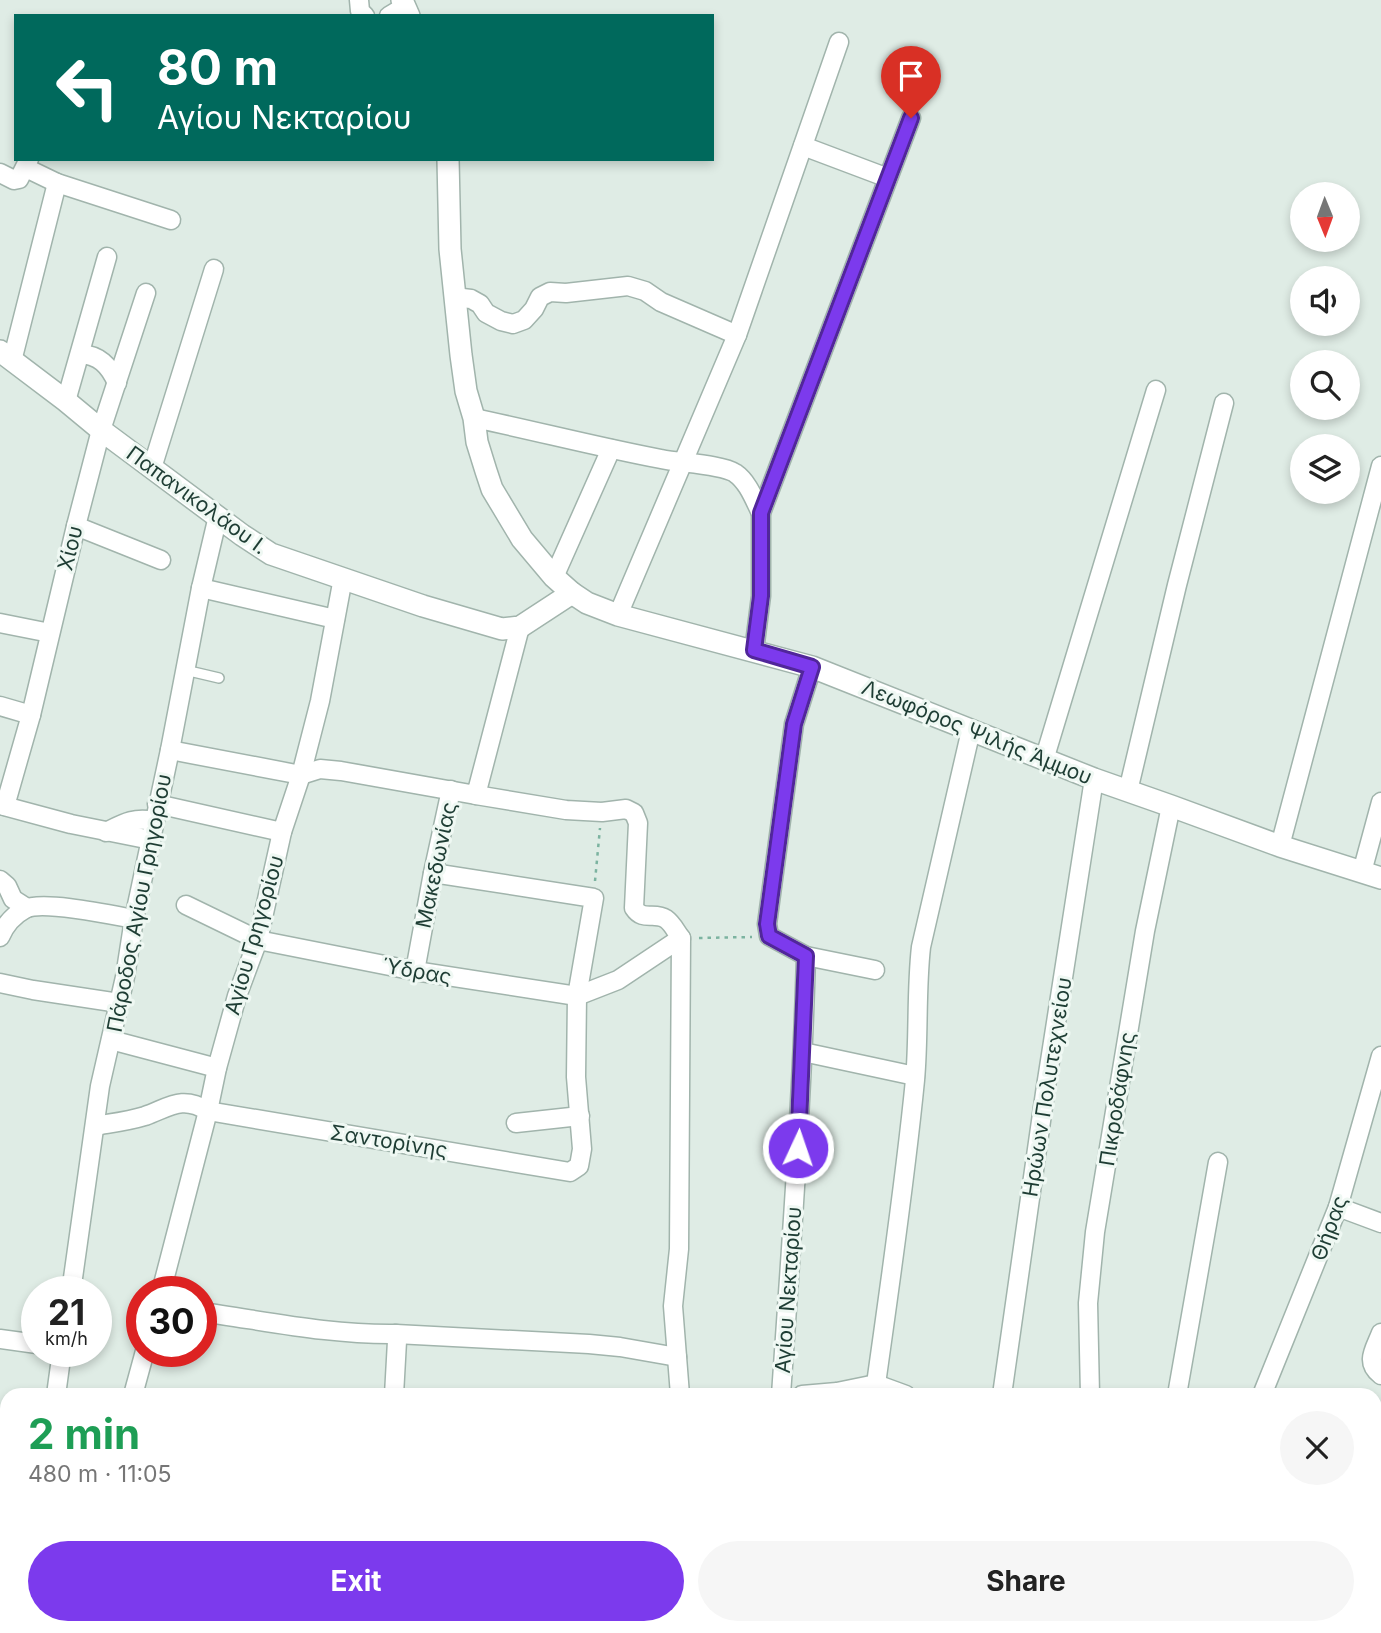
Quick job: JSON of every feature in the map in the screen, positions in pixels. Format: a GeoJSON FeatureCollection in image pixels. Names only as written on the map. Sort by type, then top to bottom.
{"type":"FeatureCollection","features":[{"type":"Feature","properties":{"kind":"street"},"geometry":{"type":"LineString","coordinates":[[618,615],[737,335],[839,42]]}},
{"type":"Feature","properties":{"kind":"street"},"geometry":{"type":"LineString","coordinates":[[754,650],[761,596],[761,513],[911,118]]}},
{"type":"Feature","properties":{"kind":"street"},"geometry":{"type":"LineString","coordinates":[[803,146],[888,178]]}},
{"type":"Feature","properties":{"kind":"street","name":"Λεωφόρος Ψιλής Άμμου"},"geometry":{"type":"LineString","coordinates":[[448,161],[454,297],[466,391],[474,418],[477,442],[492,489],[522,539],[554,577],[572,593],[587,603],[618,615],[812,667],[1094,779],[1280,846],[1372,875]]}},
{"type":"Feature","properties":{"kind":"street"},"geometry":{"type":"LineString","coordinates":[[0,173],[14,180],[19,179],[27,163],[57,183],[171,220]]}},
{"type":"Feature","properties":{"kind":"street"},"geometry":{"type":"LineString","coordinates":[[6,356],[57,183]]}},
{"type":"Feature","properties":{"kind":"street"},"geometry":{"type":"LineString","coordinates":[[66,401],[107,257]]}},
{"type":"Feature","properties":{"kind":"street"},"geometry":{"type":"LineString","coordinates":[[152,468],[214,269]]}},
{"type":"Feature","properties":{"kind":"street"},"geometry":{"type":"LineString","coordinates":[[454,297],[471,299],[494,317],[513,324],[524,320],[540,297],[550,292],[566,293],[628,286],[645,291],[661,302],[737,335]]}},
{"type":"Feature","properties":{"kind":"street","name":"Χίου"},"geometry":{"type":"LineString","coordinates":[[2,806],[32,715],[101,430],[146,293]]}},
{"type":"Feature","properties":{"kind":"street"},"geometry":{"type":"LineString","coordinates":[[80,354],[99,358],[111,370],[117,383]]}},
{"type":"Feature","properties":{"kind":"street","name":"Παπανικολάου Ι."},"geometry":{"type":"LineString","coordinates":[[6,356],[249,541],[271,554],[423,606],[502,629],[520,627]]}},
{"type":"Feature","properties":{"kind":"street"},"geometry":{"type":"LineString","coordinates":[[1044,760],[1156,390]]}},
{"type":"Feature","properties":{"kind":"street"},"geometry":{"type":"LineString","coordinates":[[1128,791],[1224,403]]}},
{"type":"Feature","properties":{"kind":"street"},"geometry":{"type":"LineString","coordinates":[[474,418],[611,449],[723,468],[734,473],[747,486],[761,513]]}},
{"type":"Feature","properties":{"kind":"street"},"geometry":{"type":"LineString","coordinates":[[554,577],[611,449]]}},
{"type":"Feature","properties":{"kind":"street"},"geometry":{"type":"LineString","coordinates":[[1280,846],[1381,466]]}},
{"type":"Feature","properties":{"kind":"street","name":"Πάροδος Αγίου Γρηγορίου"},"geometry":{"type":"LineString","coordinates":[[73,1276],[100,1086],[218,516]]}},
{"type":"Feature","properties":{"kind":"street"},"geometry":{"type":"LineString","coordinates":[[76,526],[161,560]]}},
{"type":"Feature","properties":{"kind":"street","name":"Αγίου Γρηγορίου"},"geometry":{"type":"LineString","coordinates":[[165,1276],[217,1068],[237,996],[258,940],[282,832],[301,775],[320,701],[343,578]]}},
{"type":"Feature","properties":{"kind":"street"},"geometry":{"type":"LineString","coordinates":[[201,588],[335,619]]}},
{"type":"Feature","properties":{"kind":"street"},"geometry":{"type":"LineString","coordinates":[[520,627],[572,593]]}},
{"type":"Feature","properties":{"kind":"street"},"geometry":{"type":"LineString","coordinates":[[0,622],[50,633]]}},
{"type":"Feature","properties":{"kind":"street","name":"Μακεδωνίας"},"geometry":{"type":"LineString","coordinates":[[415,971],[451,790],[476,796],[520,627]]}},
{"type":"Feature","properties":{"kind":"street"},"geometry":{"type":"LineString","coordinates":[[812,667],[794,724],[768,914],[769,936],[806,956],[876,970]]}},
{"type":"Feature","properties":{"kind":"street"},"geometry":{"type":"LineString","coordinates":[[0,706],[32,715]]}},
{"type":"Feature","properties":{"kind":"street"},"geometry":{"type":"LineString","coordinates":[[876,1384],[915,1076],[917,979],[921,947],[971,730]]}},
{"type":"Feature","properties":{"kind":"street"},"geometry":{"type":"LineString","coordinates":[[170,750],[301,775],[320,769],[341,771],[451,790]]}},
{"type":"Feature","properties":{"kind":"street","name":"Ηρώων Πολυτεχνείου"},"geometry":{"type":"LineString","coordinates":[[1003,1388],[1094,779]]}},
{"type":"Feature","properties":{"kind":"street"},"geometry":{"type":"LineString","coordinates":[[476,796],[566,810],[602,812],[626,809],[634,813],[638,823],[634,908],[643,915],[666,919],[681,938],[679,1249],[673,1306],[679,1388]]}},
{"type":"Feature","properties":{"kind":"street"},"geometry":{"type":"LineString","coordinates":[[1372,875],[1381,802]]}},
{"type":"Feature","properties":{"kind":"street"},"geometry":{"type":"LineString","coordinates":[[2,806],[106,832],[151,840]]}},
{"type":"Feature","properties":{"kind":"street","name":"Πικροδάφνης"},"geometry":{"type":"LineString","coordinates":[[1090,1388],[1088,1303],[1095,1232],[1143,945],[1171,806]]}},
{"type":"Feature","properties":{"kind":"street"},"geometry":{"type":"LineString","coordinates":[[106,832],[156,813],[282,832]]}},
{"type":"Feature","properties":{"kind":"street"},"geometry":{"type":"LineString","coordinates":[[433,873],[594,898],[577,996],[576,1077],[580,1116],[516,1124]]}},
{"type":"Feature","properties":{"kind":"street"},"geometry":{"type":"LineString","coordinates":[[0,880],[13,899],[27,908]]}},
{"type":"Feature","properties":{"kind":"street","name":"Ύδρας"},"geometry":{"type":"LineString","coordinates":[[186,905],[258,940],[415,971],[577,996]]}},
{"type":"Feature","properties":{"kind":"street"},"geometry":{"type":"LineString","coordinates":[[0,937],[6,923],[27,908],[62,908],[134,919]]}},
{"type":"Feature","properties":{"kind":"street"},"geometry":{"type":"LineString","coordinates":[[577,996],[618,980],[681,938]]}},
{"type":"Feature","properties":{"kind":"street","name":"Αγίου Νεκταρίου"},"geometry":{"type":"LineString","coordinates":[[781,1388],[803,1052],[806,956]]}},
{"type":"Feature","properties":{"kind":"street"},"geometry":{"type":"LineString","coordinates":[[0,983],[119,1003]]}},
{"type":"Feature","properties":{"kind":"street"},"geometry":{"type":"LineString","coordinates":[[83,998],[113,1033],[217,1068]]}},
{"type":"Feature","properties":{"kind":"street"},"geometry":{"type":"LineString","coordinates":[[803,1052],[915,1076]]}},
{"type":"Feature","properties":{"kind":"street","name":"Θήρας"},"geometry":{"type":"LineString","coordinates":[[1265,1388],[1338,1208],[1381,1056]]}},
{"type":"Feature","properties":{"kind":"street","name":"Σαντορίνης"},"geometry":{"type":"LineString","coordinates":[[95,1126],[145,1116],[181,1102],[197,1104],[208,1111],[570,1172],[579,1166],[582,1149],[580,1116]]}},
{"type":"Feature","properties":{"kind":"street"},"geometry":{"type":"LineString","coordinates":[[1178,1388],[1218,1162]]}},
{"type":"Feature","properties":{"kind":"street"},"geometry":{"type":"LineString","coordinates":[[1338,1208],[1381,1223]]}},
{"type":"Feature","properties":{"kind":"street"},"geometry":{"type":"LineString","coordinates":[[217,1314],[311,1329],[373,1335],[589,1344],[677,1357]]}},
{"type":"Feature","properties":{"kind":"street"},"geometry":{"type":"LineString","coordinates":[[1381,1332],[1371,1361],[1373,1369],[1381,1375]]}},
{"type":"Feature","properties":{"kind":"street"},"geometry":{"type":"LineString","coordinates":[[394,1388],[396,1334]]}},
{"type":"Feature","properties":{"kind":"street"},"geometry":{"type":"LineString","coordinates":[[0,1339],[21,1342]]}},
{"type":"Feature","properties":{"kind":"street"},"geometry":{"type":"LineString","coordinates":[[57,1388],[60,1367]]}},
{"type":"Feature","properties":{"kind":"street"},"geometry":{"type":"LineString","coordinates":[[135,1388],[141,1367]]}},
{"type":"Feature","properties":{"kind":"street"},"geometry":{"type":"LineString","coordinates":[[859,1388],[876,1384],[887,1388]]}},
{"type":"Feature","properties":{"kind":"lane"},"geometry":{"type":"LineString","coordinates":[[185,670],[219,678]]}},
{"type":"Feature","properties":{"kind":"path"},"geometry":{"type":"LineString","coordinates":[[594,898],[602,812]]}},
{"type":"Feature","properties":{"kind":"path"},"geometry":{"type":"LineString","coordinates":[[681,938],[769,936]]}},
{"type":"Feature","properties":{"kind":"route"},"geometry":{"type":"LineString","coordinates":[[798,1148],[806,956],[769,936],[767,924],[794,724],[812,667],[754,650],[761,596],[761,513],[911,118]]}}]}
